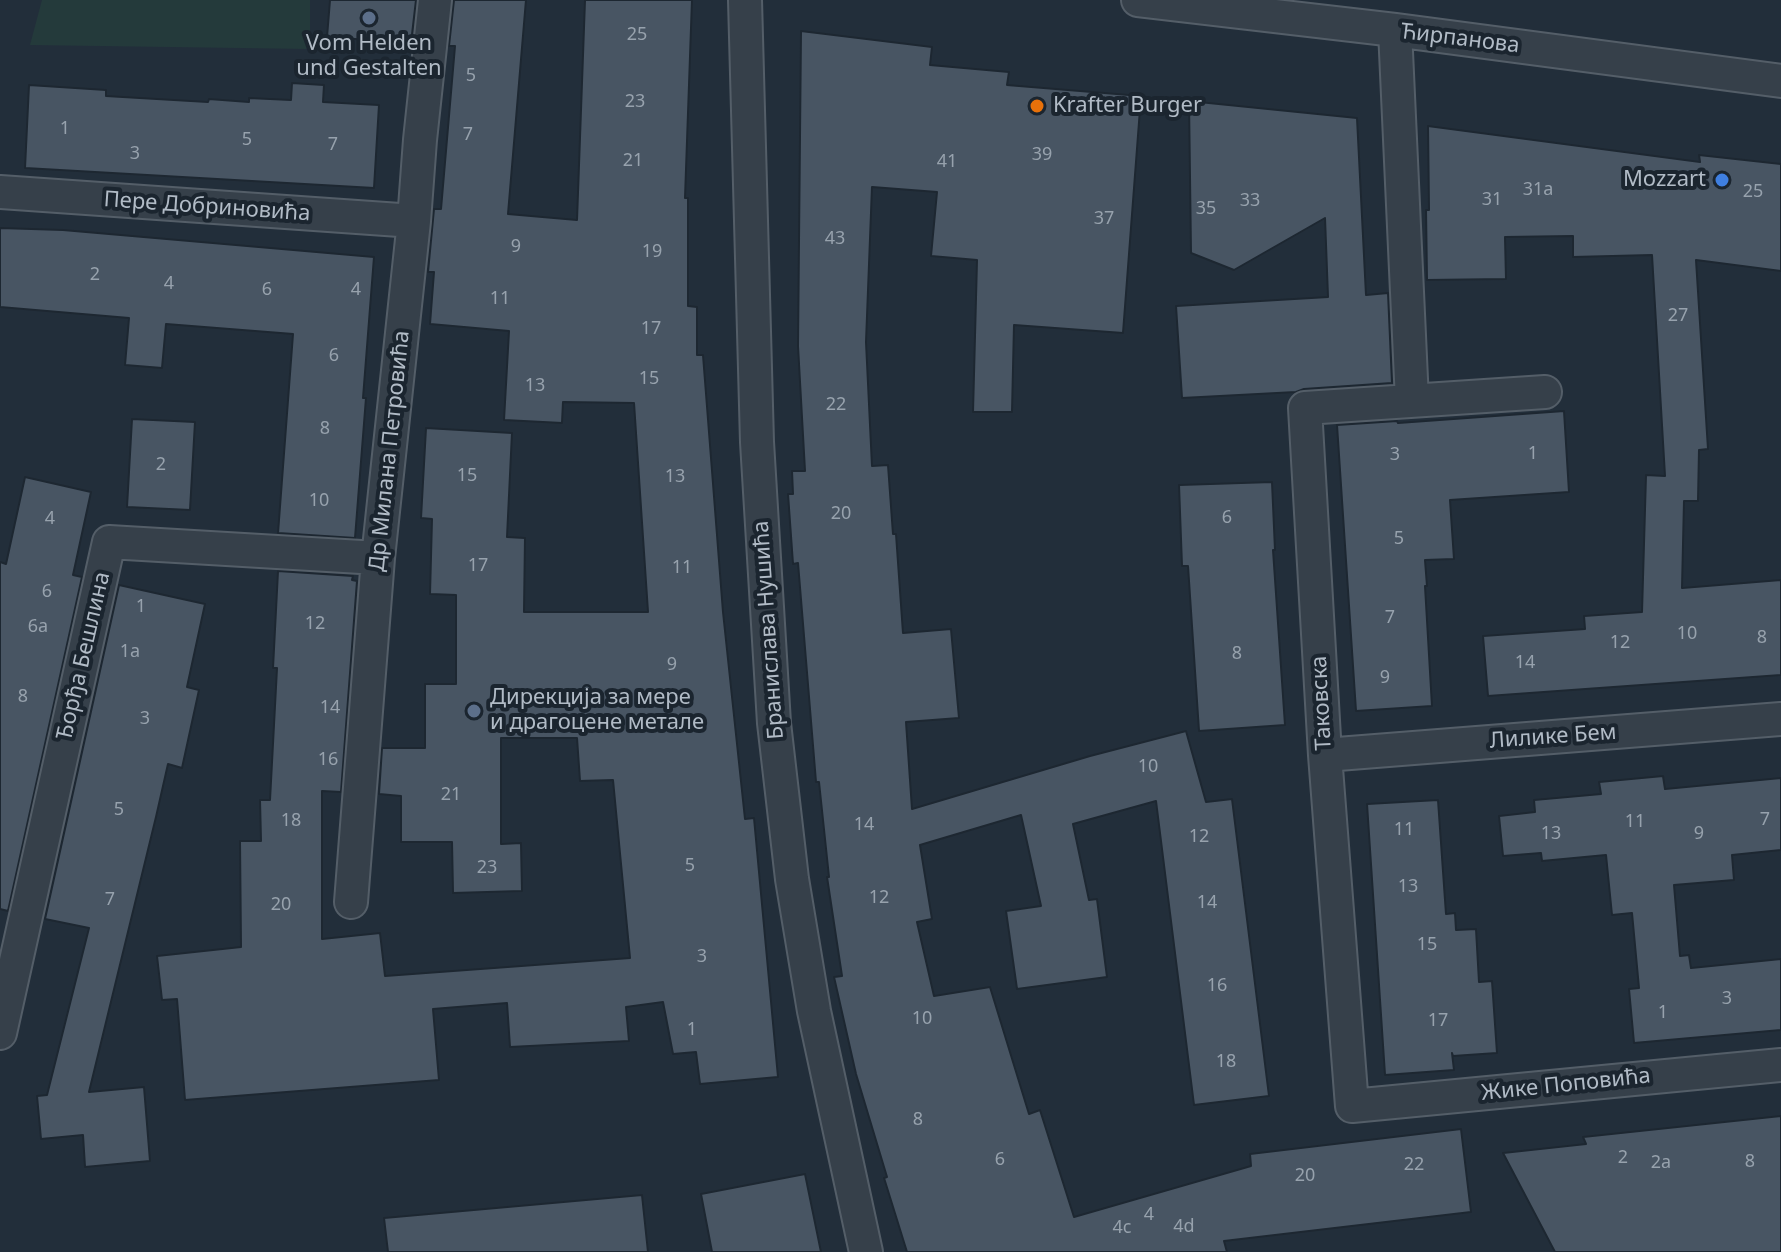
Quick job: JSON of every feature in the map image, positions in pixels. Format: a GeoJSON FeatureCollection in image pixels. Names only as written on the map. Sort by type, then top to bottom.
{"type":"FeatureCollection","features":[{"type":"Feature","properties":{"kind":"street","name":"Др Милана Петровића"},"geometry":{"type":"LineString","coordinates":[[351,902],[378,558],[435,0]]}},
{"type":"Feature","properties":{"kind":"street","name":"Бранислава Нушића"},"geometry":{"type":"LineString","coordinates":[[745,0],[757,442],[774,723],[792,879],[814,1011],[866,1252]]}},
{"type":"Feature","properties":{"kind":"street","name":"Ћирпанова"},"geometry":{"type":"LineString","coordinates":[[1138,0],[1781,81]]}},
{"type":"Feature","properties":{"kind":"street"},"geometry":{"type":"LineString","coordinates":[[1395,30],[1412,401]]}},
{"type":"Feature","properties":{"kind":"street","name":"Пере Добриновића"},"geometry":{"type":"LineString","coordinates":[[0,192],[414,221]]}},
{"type":"Feature","properties":{"kind":"street","name":"Таковска"},"geometry":{"type":"LineString","coordinates":[[1352,1106],[1325,755],[1305,408],[1545,392]]}},
{"type":"Feature","properties":{"kind":"street","name":"Ђорђа Бешлина"},"geometry":{"type":"LineString","coordinates":[[0,1033],[109,542],[378,558]]}},
{"type":"Feature","properties":{"kind":"street","name":"Лилике Бем"},"geometry":{"type":"LineString","coordinates":[[1325,755],[1781,719]]}},
{"type":"Feature","properties":{"kind":"street","name":"Жике Поповића"},"geometry":{"type":"LineString","coordinates":[[1352,1106],[1781,1065]]}},
{"type":"Feature","properties":{"kind":"green space"},"geometry":{"type":"Polygon","coordinates":[[[42,0],[310,0],[310,49],[30,45],[42,0]]]}},
{"type":"Feature","properties":{"kind":"building","name":"Vom Helden und Gestalten"},"geometry":{"type":"Polygon","coordinates":[[[330,0],[416,0],[411,43],[327,37],[330,0]]]}},
{"type":"Feature","properties":{"kind":"building"},"geometry":{"type":"Polygon","coordinates":[[[454,0],[526,0],[508,214],[577,220],[585,0],[692,0],[685,198],[688,198],[688,306],[697,307],[697,355],[703,355],[723,612],[745,819],[754,818],[778,1077],[700,1084],[696,1052],[673,1054],[663,1002],[626,1007],[629,1041],[510,1047],[507,1003],[433,1009],[439,1080],[185,1100],[177,999],[162,1000],[157,956],[241,947],[240,841],[261,841],[260,800],[270,800],[278,571],[353,576],[352,580],[357,581],[341,792],[322,791],[322,939],[380,933],[385,976],[630,958],[613,780],[580,781],[577,738],[501,738],[501,844],[521,843],[522,891],[453,893],[452,842],[401,842],[401,796],[379,794],[382,748],[425,748],[425,684],[456,684],[456,595],[430,594],[432,519],[421,518],[426,428],[512,433],[507,537],[525,538],[524,612],[648,612],[634,403],[563,402],[562,423],[504,420],[509,331],[430,324],[434,272],[428,272],[434,209],[441,209],[455,46],[449,46],[454,0]]]}},
{"type":"Feature","properties":{"kind":"building"},"geometry":{"type":"Polygon","coordinates":[[[801,31],[932,47],[930,65],[1009,72],[1007,85],[1141,96],[1123,333],[1014,325],[1012,412],[973,412],[977,260],[931,256],[937,192],[872,187],[866,342],[872,466],[888,465],[903,633],[951,629],[959,718],[906,722],[912,809],[1186,731],[1206,802],[1232,799],[1269,1096],[1194,1105],[1156,801],[1073,824],[1089,900],[1097,899],[1107,977],[1017,989],[1006,911],[1041,906],[1021,815],[920,845],[932,919],[917,922],[934,996],[990,987],[1029,1114],[1040,1110],[1074,1217],[1251,1166],[1250,1154],[1461,1129],[1471,1212],[1224,1241],[1227,1252],[907,1252],[856,1074],[834,977],[842,976],[827,877],[819,782],[816,782],[798,563],[793,564],[788,494],[793,494],[792,471],[805,471],[798,346],[801,31]]]}},
{"type":"Feature","properties":{"kind":"building"},"geometry":{"type":"Polygon","coordinates":[[[292,83],[324,85],[323,102],[379,105],[374,188],[25,168],[29,85],[106,90],[106,96],[249,102],[249,98],[291,100],[292,83]]]}},
{"type":"Feature","properties":{"kind":"building"},"geometry":{"type":"Polygon","coordinates":[[[1189,101],[1357,118],[1366,295],[1388,293],[1392,383],[1182,398],[1176,306],[1328,297],[1325,218],[1234,270],[1191,253],[1189,101]]]}},
{"type":"Feature","properties":{"kind":"building"},"geometry":{"type":"Polygon","coordinates":[[[1428,126],[1700,162],[1699,155],[1781,164],[1781,271],[1696,260],[1708,449],[1699,450],[1698,501],[1684,501],[1682,588],[1781,580],[1781,675],[1488,696],[1483,636],[1585,629],[1584,616],[1642,612],[1646,475],[1665,476],[1652,255],[1573,257],[1573,236],[1505,237],[1506,279],[1427,280],[1428,126]]]}},
{"type":"Feature","properties":{"kind":"building"},"geometry":{"type":"Polygon","coordinates":[[[0,228],[63,230],[374,257],[355,538],[278,533],[293,334],[166,324],[162,368],[125,365],[129,318],[0,307],[0,228]]]}},
{"type":"Feature","properties":{"kind":"building"},"geometry":{"type":"Polygon","coordinates":[[[1564,411],[1569,492],[1450,500],[1454,559],[1425,560],[1432,706],[1356,711],[1337,425],[1564,411]]]}},
{"type":"Feature","properties":{"kind":"building"},"geometry":{"type":"Polygon","coordinates":[[[132,419],[195,422],[190,510],[127,507],[132,419]]]}},
{"type":"Feature","properties":{"kind":"building"},"geometry":{"type":"Polygon","coordinates":[[[25,477],[91,492],[73,575],[82,577],[8,911],[0,909],[0,562],[6,564],[25,477]]]}},
{"type":"Feature","properties":{"kind":"building"},"geometry":{"type":"Polygon","coordinates":[[[1272,482],[1273,550],[1285,725],[1199,731],[1188,566],[1182,566],[1179,485],[1272,482]]]}},
{"type":"Feature","properties":{"kind":"building"},"geometry":{"type":"Polygon","coordinates":[[[119,585],[205,604],[187,687],[199,690],[182,768],[168,764],[89,1092],[144,1087],[150,1161],[85,1167],[83,1135],[41,1139],[37,1096],[47,1095],[89,928],[45,919],[119,585]]]}},
{"type":"Feature","properties":{"kind":"building"},"geometry":{"type":"Polygon","coordinates":[[[1663,776],[1665,789],[1781,778],[1781,850],[1732,855],[1734,880],[1674,885],[1680,956],[1689,955],[1691,968],[1781,959],[1781,1030],[1634,1043],[1629,989],[1639,988],[1632,913],[1612,915],[1606,855],[1542,861],[1541,853],[1503,856],[1499,816],[1535,812],[1534,800],[1601,794],[1599,782],[1663,776]]]}},
{"type":"Feature","properties":{"kind":"building"},"geometry":{"type":"Polygon","coordinates":[[[1438,800],[1446,914],[1455,913],[1456,930],[1476,929],[1479,982],[1492,981],[1497,1053],[1453,1056],[1452,1053],[1454,1070],[1385,1075],[1367,804],[1438,800]]]}},
{"type":"Feature","properties":{"kind":"building"},"geometry":{"type":"Polygon","coordinates":[[[1781,1116],[1781,1252],[1555,1252],[1503,1153],[1586,1144],[1583,1137],[1781,1116]]]}},
{"type":"Feature","properties":{"kind":"building"},"geometry":{"type":"Polygon","coordinates":[[[805,1174],[821,1252],[712,1252],[701,1194],[805,1174]]]}},
{"type":"Feature","properties":{"kind":"building"},"geometry":{"type":"Polygon","coordinates":[[[642,1195],[648,1252],[388,1252],[384,1218],[642,1195]]]}},
{"type":"Feature","properties":{"kind":"place","name":"Vom Helden und Gestalten"},"geometry":{"type":"Point","coordinates":[369,18]}},
{"type":"Feature","properties":{"kind":"place","name":"Krafter Burger"},"geometry":{"type":"Point","coordinates":[1037,106]}},
{"type":"Feature","properties":{"kind":"place","name":"Mozzart"},"geometry":{"type":"Point","coordinates":[1722,180]}},
{"type":"Feature","properties":{"kind":"place","name":"Дирекција за мере и драгоцене метале"},"geometry":{"type":"Point","coordinates":[474,711]}}]}
